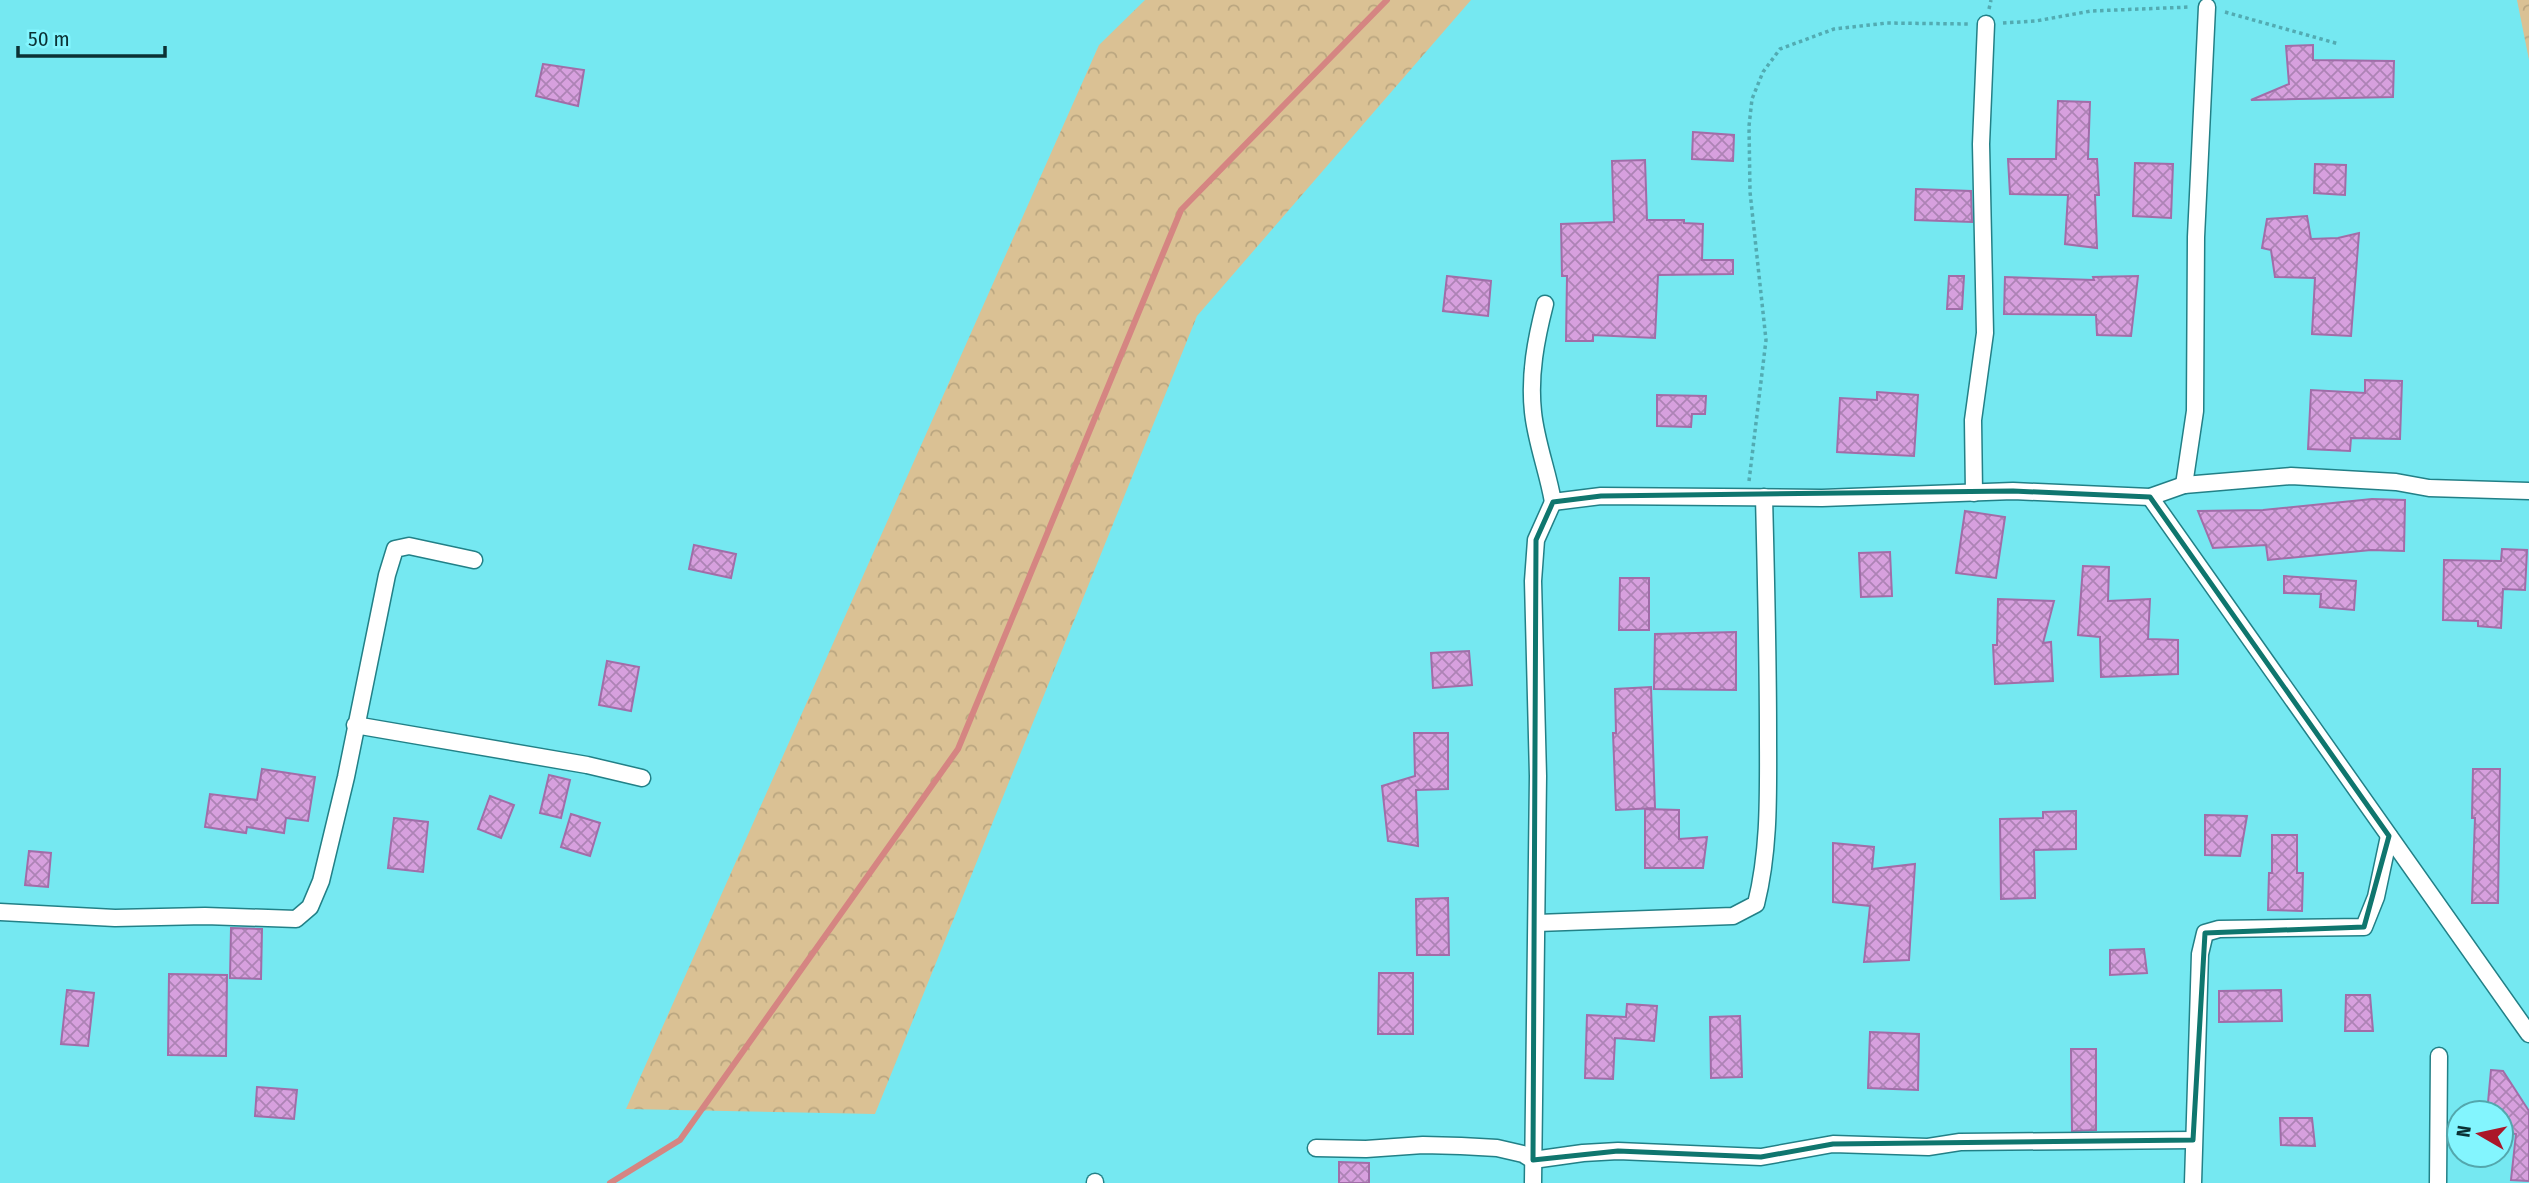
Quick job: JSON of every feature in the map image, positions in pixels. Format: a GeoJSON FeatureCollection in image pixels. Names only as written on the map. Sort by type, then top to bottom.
{"type":"FeatureCollection","features":[{"type":"Feature","properties":{"kind":"street"},"geometry":{"type":"LineString","coordinates":[[2184,485],[2195,411],[2196,237],[2207,7]]}},
{"type":"Feature","properties":{"kind":"street"},"geometry":{"type":"LineString","coordinates":[[1975,493],[1973,420],[1985,333],[1981,144],[1986,24]]}},
{"type":"Feature","properties":{"kind":"street"},"geometry":{"type":"LineString","coordinates":[[1533,1183],[1538,776],[1532,581],[1536,540],[1553,502],[1533,413],[1532,376],[1536,337],[1545,304]]}},
{"type":"Feature","properties":{"kind":"street"},"geometry":{"type":"LineString","coordinates":[[1553,502],[1601,496],[1822,498],[2013,491],[2150,497],[2184,485],[2291,476],[2396,482],[2429,488],[2529,491]]}},
{"type":"Feature","properties":{"kind":"street"},"geometry":{"type":"LineString","coordinates":[[1537,923],[1733,916],[1756,904],[1763,874],[1768,825],[1768,635],[1764,497]]}},
{"type":"Feature","properties":{"kind":"street"},"geometry":{"type":"LineString","coordinates":[[2150,497],[2529,1034]]}},
{"type":"Feature","properties":{"kind":"street"},"geometry":{"type":"LineString","coordinates":[[0,912],[115,918],[205,916],[296,919],[310,907],[321,881],[346,777],[384,587],[395,550],[409,546],[474,560]]}},
{"type":"Feature","properties":{"kind":"street"},"geometry":{"type":"LineString","coordinates":[[355,725],[587,765],[642,778]]}},
{"type":"Feature","properties":{"kind":"street"},"geometry":{"type":"LineString","coordinates":[[2193,1183],[2200,954],[2205,933],[2219,929],[2364,927],[2376,897],[2389,836]]}},
{"type":"Feature","properties":{"kind":"street"},"geometry":{"type":"LineString","coordinates":[[2438,1183],[2440,1056]]}},
{"type":"Feature","properties":{"kind":"street"},"geometry":{"type":"LineString","coordinates":[[1316,1148],[1461,1146],[1497,1148],[1523,1154],[1533,1160],[1618,1151],[1760,1157],[1833,1144],[1928,1147],[1960,1142],[2193,1140]]}},
{"type":"Feature","properties":{"kind":"path"},"geometry":{"type":"LineString","coordinates":[[1747,497],[1766,340],[1750,192],[1749,125],[1752,99],[1763,72],[1780,49],[1834,29],[1887,23],[1986,24],[2036,21],[2091,11],[2207,7],[2339,44]]}},
{"type":"Feature","properties":{"kind":"highlighted area"},"geometry":{"type":"Polygon","coordinates":[[[2013,491],[2150,497],[2389,836],[2364,927],[2205,933],[2193,1140],[1833,1144],[1761,1157],[1618,1151],[1533,1160],[1536,540],[1553,502],[1601,496],[2013,491]]]}},
{"type":"Feature","properties":{"kind":"green space"},"geometry":{"type":"Polygon","coordinates":[[[1145,0],[1471,0],[1197,316],[875,1114],[626,1109],[1099,45],[1145,0]]]}},
{"type":"Feature","properties":{"kind":"green space"},"geometry":{"type":"Polygon","coordinates":[[[2517,0],[2529,0],[2529,60],[2517,0]]]}},
{"type":"Feature","properties":{"kind":"building"},"geometry":{"type":"Polygon","coordinates":[[[2313,45],[2313,60],[2394,61],[2393,97],[2251,100],[2289,84],[2286,46],[2313,45]]]}},
{"type":"Feature","properties":{"kind":"building"},"geometry":{"type":"Polygon","coordinates":[[[543,64],[584,70],[578,106],[536,96],[543,64]]]}},
{"type":"Feature","properties":{"kind":"building"},"geometry":{"type":"Polygon","coordinates":[[[2058,101],[2090,102],[2088,159],[2097,159],[2097,248],[2065,244],[2068,195],[2010,194],[2008,159],[2056,159],[2058,101]]]}},
{"type":"Feature","properties":{"kind":"building"},"geometry":{"type":"Polygon","coordinates":[[[1693,132],[1734,135],[1733,161],[1692,159],[1693,132]]]}},
{"type":"Feature","properties":{"kind":"building"},"geometry":{"type":"Polygon","coordinates":[[[1645,160],[1647,220],[1684,220],[1684,223],[1703,224],[1702,260],[1733,260],[1733,274],[1658,275],[1655,338],[1593,335],[1593,341],[1566,341],[1567,276],[1562,276],[1561,224],[1614,222],[1612,161],[1645,160]]]}},
{"type":"Feature","properties":{"kind":"building"},"geometry":{"type":"Polygon","coordinates":[[[2135,163],[2173,164],[2171,218],[2133,216],[2135,163]]]}},
{"type":"Feature","properties":{"kind":"building"},"geometry":{"type":"Polygon","coordinates":[[[2315,164],[2346,165],[2345,195],[2314,193],[2315,164]]]}},
{"type":"Feature","properties":{"kind":"building"},"geometry":{"type":"Polygon","coordinates":[[[1916,189],[1971,191],[1972,222],[1915,220],[1916,189]]]}},
{"type":"Feature","properties":{"kind":"building"},"geometry":{"type":"Polygon","coordinates":[[[2307,216],[2311,239],[2338,238],[2359,233],[2351,336],[2312,334],[2315,278],[2275,277],[2271,250],[2262,248],[2267,219],[2307,216]]]}},
{"type":"Feature","properties":{"kind":"building"},"geometry":{"type":"Polygon","coordinates":[[[1447,276],[1491,281],[1488,316],[1443,311],[1447,276]]]}},
{"type":"Feature","properties":{"kind":"building"},"geometry":{"type":"Polygon","coordinates":[[[1949,276],[1964,276],[1962,309],[1947,309],[1949,276]]]}},
{"type":"Feature","properties":{"kind":"building"},"geometry":{"type":"Polygon","coordinates":[[[2138,276],[2131,336],[2097,335],[2096,315],[2004,314],[2005,277],[2094,280],[2093,277],[2138,276]]]}},
{"type":"Feature","properties":{"kind":"building"},"geometry":{"type":"Polygon","coordinates":[[[2365,380],[2402,381],[2400,439],[2351,438],[2350,451],[2308,449],[2311,390],[2365,393],[2365,380]]]}},
{"type":"Feature","properties":{"kind":"building"},"geometry":{"type":"Polygon","coordinates":[[[1877,392],[1918,395],[1914,456],[1837,452],[1840,398],[1877,400],[1877,392]]]}},
{"type":"Feature","properties":{"kind":"building"},"geometry":{"type":"Polygon","coordinates":[[[1657,395],[1706,396],[1705,414],[1692,414],[1691,427],[1657,426],[1657,395]]]}},
{"type":"Feature","properties":{"kind":"building"},"geometry":{"type":"Polygon","coordinates":[[[2372,499],[2405,500],[2404,551],[2371,550],[2268,560],[2266,545],[2213,548],[2198,511],[2263,510],[2372,499]]]}},
{"type":"Feature","properties":{"kind":"building"},"geometry":{"type":"Polygon","coordinates":[[[1965,511],[2005,517],[1996,578],[1956,573],[1965,511]]]}},
{"type":"Feature","properties":{"kind":"building"},"geometry":{"type":"Polygon","coordinates":[[[694,545],[736,554],[731,578],[689,569],[694,545]]]}},
{"type":"Feature","properties":{"kind":"building"},"geometry":{"type":"Polygon","coordinates":[[[2502,549],[2527,550],[2525,590],[2503,589],[2501,628],[2478,626],[2478,621],[2443,620],[2444,560],[2501,561],[2502,549]]]}},
{"type":"Feature","properties":{"kind":"building"},"geometry":{"type":"Polygon","coordinates":[[[1890,552],[1892,596],[1861,597],[1859,553],[1890,552]]]}},
{"type":"Feature","properties":{"kind":"building"},"geometry":{"type":"Polygon","coordinates":[[[2083,566],[2109,567],[2108,601],[2150,599],[2148,639],[2178,640],[2178,674],[2101,677],[2100,637],[2078,635],[2083,566]]]}},
{"type":"Feature","properties":{"kind":"building"},"geometry":{"type":"Polygon","coordinates":[[[2284,576],[2356,581],[2354,610],[2320,607],[2321,594],[2284,593],[2284,576]]]}},
{"type":"Feature","properties":{"kind":"building"},"geometry":{"type":"Polygon","coordinates":[[[1620,578],[1649,578],[1649,630],[1619,630],[1620,578]]]}},
{"type":"Feature","properties":{"kind":"building"},"geometry":{"type":"Polygon","coordinates":[[[1998,599],[2054,601],[2043,643],[2051,642],[2053,681],[1995,684],[1993,645],[1997,645],[1998,599]]]}},
{"type":"Feature","properties":{"kind":"building"},"geometry":{"type":"Polygon","coordinates":[[[1736,632],[1736,690],[1654,689],[1655,634],[1736,632]]]}},
{"type":"Feature","properties":{"kind":"building"},"geometry":{"type":"Polygon","coordinates":[[[1469,651],[1472,685],[1433,688],[1431,653],[1469,651]]]}},
{"type":"Feature","properties":{"kind":"building"},"geometry":{"type":"Polygon","coordinates":[[[607,661],[639,667],[631,711],[599,705],[607,661]]]}},
{"type":"Feature","properties":{"kind":"building"},"geometry":{"type":"Polygon","coordinates":[[[1651,687],[1655,808],[1616,810],[1613,733],[1616,733],[1615,689],[1651,687]]]}},
{"type":"Feature","properties":{"kind":"building"},"geometry":{"type":"Polygon","coordinates":[[[1414,733],[1448,733],[1448,789],[1416,790],[1418,846],[1388,841],[1382,786],[1415,776],[1414,733]]]}},
{"type":"Feature","properties":{"kind":"building"},"geometry":{"type":"Polygon","coordinates":[[[262,769],[315,777],[308,821],[286,818],[284,833],[247,827],[246,833],[205,827],[210,794],[257,800],[262,769]]]}},
{"type":"Feature","properties":{"kind":"building"},"geometry":{"type":"Polygon","coordinates":[[[2473,769],[2500,769],[2498,903],[2472,903],[2475,818],[2472,818],[2473,769]]]}},
{"type":"Feature","properties":{"kind":"building"},"geometry":{"type":"Polygon","coordinates":[[[549,775],[570,780],[561,818],[540,813],[549,775]]]}},
{"type":"Feature","properties":{"kind":"building"},"geometry":{"type":"Polygon","coordinates":[[[490,796],[514,805],[501,838],[478,829],[490,796]]]}},
{"type":"Feature","properties":{"kind":"building"},"geometry":{"type":"Polygon","coordinates":[[[1645,809],[1679,810],[1679,839],[1707,837],[1703,868],[1645,868],[1645,809]]]}},
{"type":"Feature","properties":{"kind":"building"},"geometry":{"type":"Polygon","coordinates":[[[2076,811],[2076,849],[2034,850],[2035,898],[2001,899],[2000,819],[2043,818],[2043,812],[2076,811]]]}},
{"type":"Feature","properties":{"kind":"building"},"geometry":{"type":"Polygon","coordinates":[[[571,814],[600,823],[590,856],[561,847],[571,814]]]}},
{"type":"Feature","properties":{"kind":"building"},"geometry":{"type":"Polygon","coordinates":[[[2205,815],[2247,816],[2240,856],[2205,855],[2205,815]]]}},
{"type":"Feature","properties":{"kind":"building"},"geometry":{"type":"Polygon","coordinates":[[[394,818],[428,822],[423,872],[388,868],[394,818]]]}},
{"type":"Feature","properties":{"kind":"building"},"geometry":{"type":"Polygon","coordinates":[[[2272,835],[2297,835],[2297,873],[2303,873],[2302,911],[2268,910],[2272,835]]]}},
{"type":"Feature","properties":{"kind":"building"},"geometry":{"type":"Polygon","coordinates":[[[1833,843],[1874,847],[1872,869],[1915,864],[1909,960],[1864,962],[1870,906],[1833,902],[1833,843]]]}},
{"type":"Feature","properties":{"kind":"building"},"geometry":{"type":"Polygon","coordinates":[[[29,851],[51,853],[48,887],[25,885],[29,851]]]}},
{"type":"Feature","properties":{"kind":"building"},"geometry":{"type":"Polygon","coordinates":[[[1448,898],[1449,955],[1417,955],[1416,899],[1448,898]]]}},
{"type":"Feature","properties":{"kind":"building"},"geometry":{"type":"Polygon","coordinates":[[[231,928],[262,929],[261,979],[230,978],[231,928]]]}},
{"type":"Feature","properties":{"kind":"building"},"geometry":{"type":"Polygon","coordinates":[[[2144,949],[2147,973],[2110,975],[2110,950],[2144,949]]]}},
{"type":"Feature","properties":{"kind":"building"},"geometry":{"type":"Polygon","coordinates":[[[1379,973],[1413,973],[1413,1034],[1378,1034],[1379,973]]]}},
{"type":"Feature","properties":{"kind":"building"},"geometry":{"type":"Polygon","coordinates":[[[169,974],[227,975],[226,1056],[168,1055],[169,974]]]}},
{"type":"Feature","properties":{"kind":"building"},"geometry":{"type":"Polygon","coordinates":[[[67,990],[94,993],[88,1046],[61,1044],[67,990]]]}},
{"type":"Feature","properties":{"kind":"building"},"geometry":{"type":"Polygon","coordinates":[[[2281,990],[2282,1021],[2219,1022],[2219,991],[2281,990]]]}},
{"type":"Feature","properties":{"kind":"building"},"geometry":{"type":"Polygon","coordinates":[[[2346,995],[2370,995],[2373,1031],[2345,1031],[2346,995]]]}},
{"type":"Feature","properties":{"kind":"building"},"geometry":{"type":"Polygon","coordinates":[[[1627,1004],[1657,1006],[1654,1041],[1615,1038],[1613,1079],[1585,1078],[1587,1015],[1626,1017],[1627,1004]]]}},
{"type":"Feature","properties":{"kind":"building"},"geometry":{"type":"Polygon","coordinates":[[[1740,1016],[1742,1077],[1711,1078],[1710,1017],[1740,1016]]]}},
{"type":"Feature","properties":{"kind":"building"},"geometry":{"type":"Polygon","coordinates":[[[1870,1032],[1919,1034],[1918,1090],[1868,1088],[1870,1032]]]}},
{"type":"Feature","properties":{"kind":"building"},"geometry":{"type":"Polygon","coordinates":[[[2071,1049],[2096,1049],[2096,1130],[2072,1131],[2071,1049]]]}},
{"type":"Feature","properties":{"kind":"building"},"geometry":{"type":"Polygon","coordinates":[[[2491,1070],[2503,1071],[2529,1111],[2529,1181],[2511,1180],[2512,1169],[2515,1169],[2515,1099],[2488,1099],[2491,1070]]]}},
{"type":"Feature","properties":{"kind":"building"},"geometry":{"type":"Polygon","coordinates":[[[257,1087],[297,1090],[294,1119],[255,1116],[257,1087]]]}},
{"type":"Feature","properties":{"kind":"building"},"geometry":{"type":"Polygon","coordinates":[[[2280,1118],[2312,1118],[2315,1146],[2281,1145],[2280,1118]]]}},
{"type":"Feature","properties":{"kind":"building"},"geometry":{"type":"Polygon","coordinates":[[[1339,1162],[1369,1163],[1369,1183],[1339,1183],[1339,1162]]]}},
{"type":"Feature","properties":{"kind":"waterway"},"geometry":{"type":"LineString","coordinates":[[610,1183],[680,1140],[958,749],[1181,210],[1387,0]]}}]}
